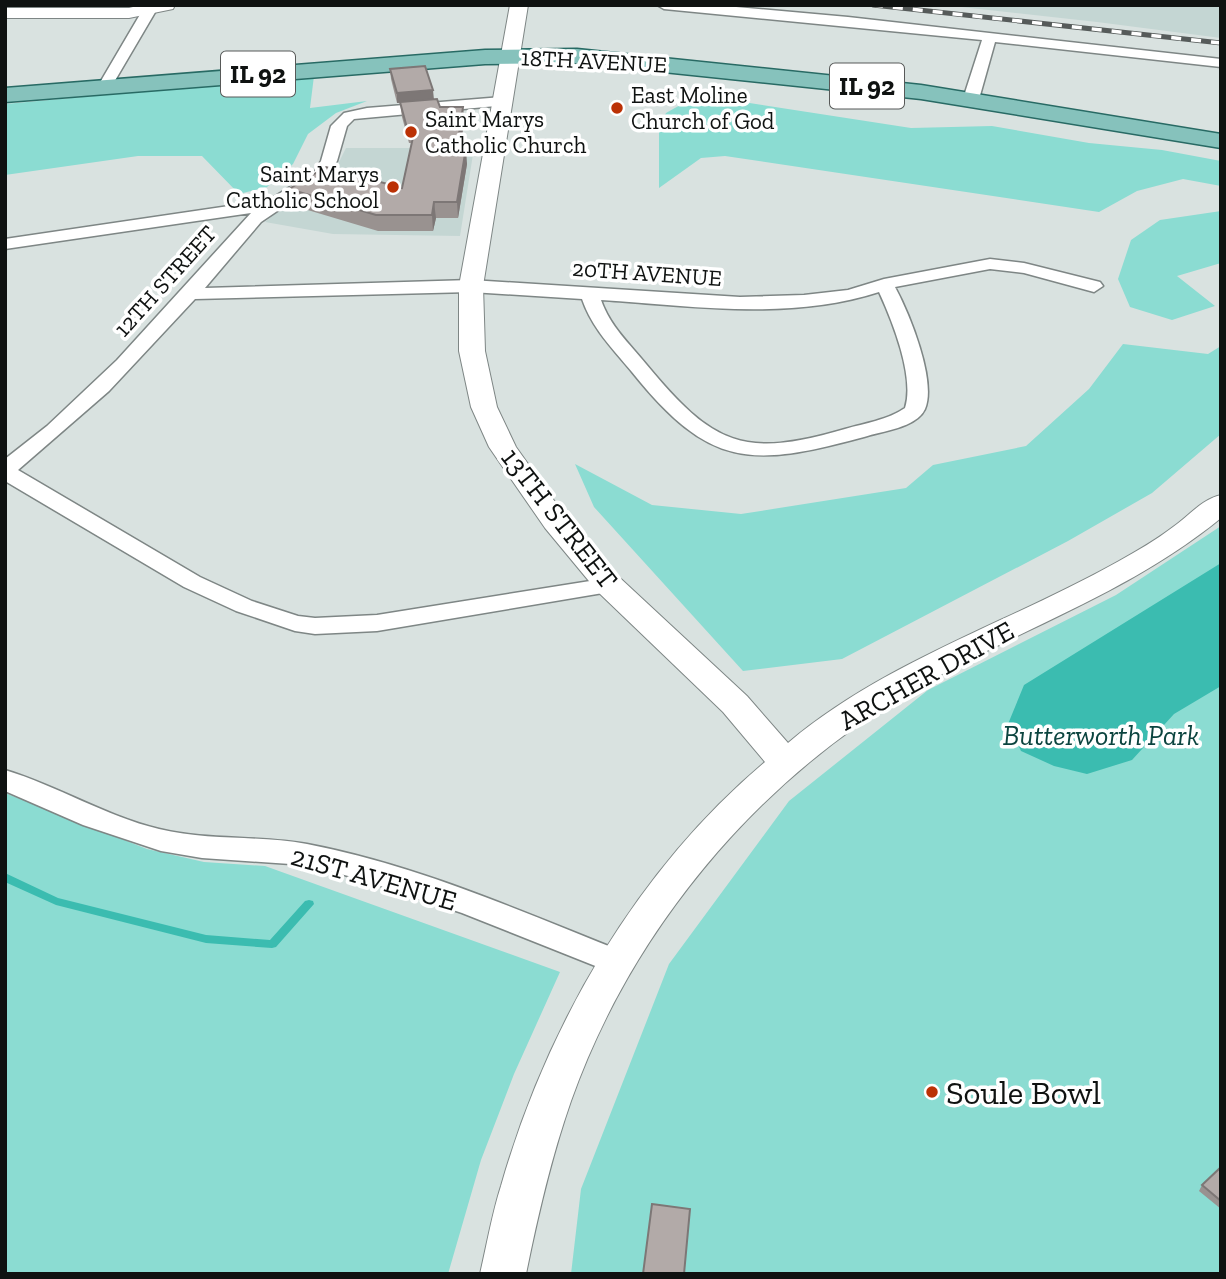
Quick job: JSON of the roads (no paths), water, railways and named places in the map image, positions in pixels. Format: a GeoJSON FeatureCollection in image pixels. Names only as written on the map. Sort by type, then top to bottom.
{"type":"FeatureCollection","features":[{"type":"Feature","properties":{"kind":"main road","name":"18TH AVENUE"},"geometry":{"type":"LineString","coordinates":[[5,95],[512,56],[604,57],[971,99],[1221,141]]}},
{"type":"Feature","properties":{"kind":"street","name":"13TH STREET"},"geometry":{"type":"LineString","coordinates":[[519,5],[471,286],[472,351],[484,407],[503,447],[555,522],[609,585],[735,704],[785,763]]}},
{"type":"Feature","properties":{"kind":"street"},"geometry":{"type":"LineString","coordinates":[[664,5],[990,36],[1221,63]]}},
{"type":"Feature","properties":{"kind":"street"},"geometry":{"type":"LineString","coordinates":[[5,13],[129,13],[158,7]]}},
{"type":"Feature","properties":{"kind":"street"},"geometry":{"type":"LineString","coordinates":[[105,86],[158,7]]}},
{"type":"Feature","properties":{"kind":"street"},"geometry":{"type":"LineString","coordinates":[[971,99],[990,36]]}},
{"type":"Feature","properties":{"kind":"street","name":"12TH STREET"},"geometry":{"type":"LineString","coordinates":[[5,471],[83,407],[190,294],[247,225],[268,205],[298,191],[321,174],[331,159],[337,128],[344,119],[368,113],[502,102]]}},
{"type":"Feature","properties":{"kind":"street"},"geometry":{"type":"LineString","coordinates":[[5,244],[268,205]]}},
{"type":"Feature","properties":{"kind":"street","name":"20TH AVENUE"},"geometry":{"type":"LineString","coordinates":[[190,294],[471,286],[740,303],[784,302],[850,295],[884,284],[990,264],[1024,268],[1094,286]]}},
{"type":"Feature","properties":{"kind":"street"},"geometry":{"type":"LineString","coordinates":[[589,294],[600,322],[660,395],[713,440],[739,448],[776,449],[836,438],[896,420],[914,411],[919,397],[916,381],[895,301],[884,284]]}},
{"type":"Feature","properties":{"kind":"street"},"geometry":{"type":"LineString","coordinates":[[5,471],[192,582],[244,606],[295,623],[344,626],[377,623],[609,585]]}},
{"type":"Feature","properties":{"kind":"street","name":"ARCHER DRIVE"},"geometry":{"type":"LineString","coordinates":[[503,1274],[529,1163],[559,1080],[583,1025],[618,962],[646,919],[730,814],[822,733],[891,688],[1126,569],[1169,543],[1221,503]]}},
{"type":"Feature","properties":{"kind":"street","name":"21ST AVENUE"},"geometry":{"type":"LineString","coordinates":[[5,780],[89,817],[163,841],[199,847],[269,850],[320,857],[371,871],[488,911],[618,962]]}},
{"type":"Feature","properties":{"kind":"waterway"},"geometry":{"type":"LineString","coordinates":[[5,877],[56,901],[206,939],[272,944],[309,904]]}},
{"type":"Feature","properties":{"kind":"railway"},"geometry":{"type":"LineString","coordinates":[[873,5],[1221,43]]}},
{"type":"Feature","properties":{"kind":"place","name":"East Moline Church of God"},"geometry":{"type":"Point","coordinates":[617,108]}},
{"type":"Feature","properties":{"kind":"place","name":"Saint Marys Catholic Church"},"geometry":{"type":"Point","coordinates":[411,132]}},
{"type":"Feature","properties":{"kind":"place","name":"Saint Marys Catholic School"},"geometry":{"type":"Point","coordinates":[393,187]}},
{"type":"Feature","properties":{"kind":"place","name":"Soule Bowl"},"geometry":{"type":"Point","coordinates":[932,1092]}},
{"type":"Feature","properties":{"kind":"park label","name":"Butterworth Park"},"geometry":{"type":"Point","coordinates":[1101,735]}}]}
